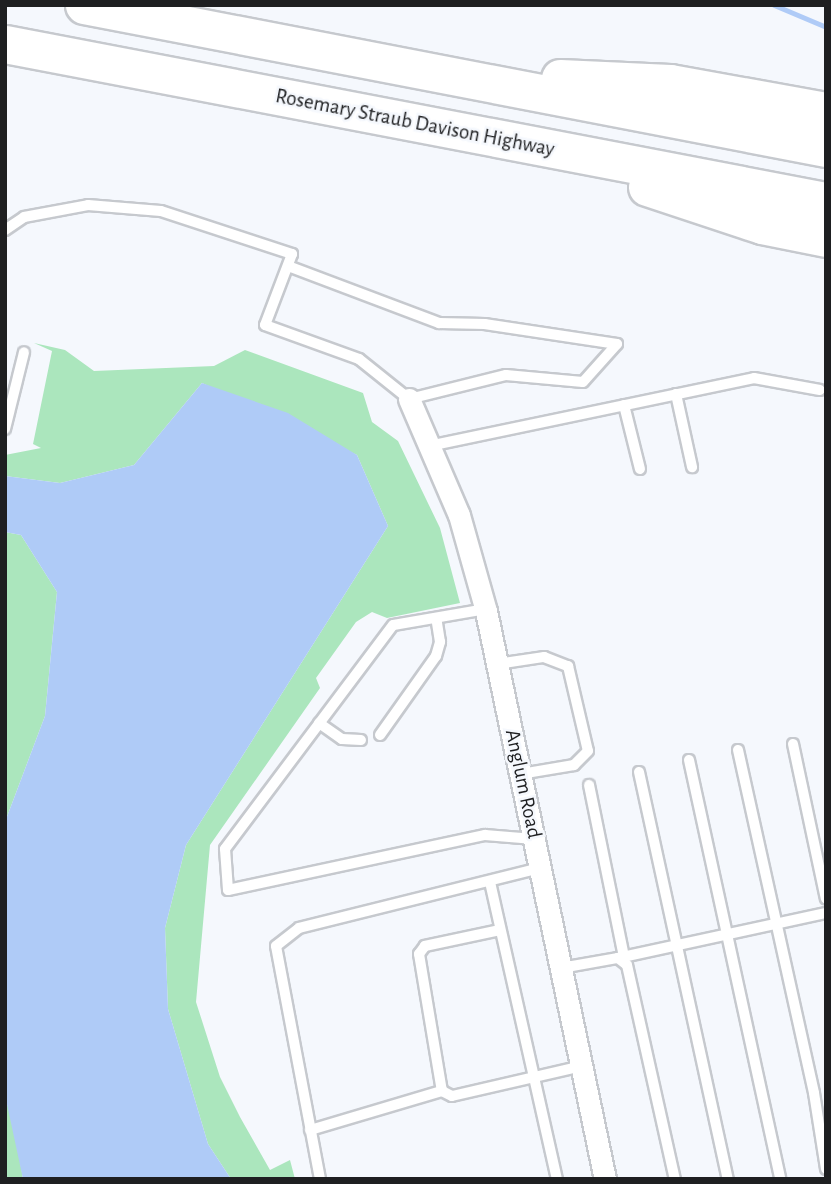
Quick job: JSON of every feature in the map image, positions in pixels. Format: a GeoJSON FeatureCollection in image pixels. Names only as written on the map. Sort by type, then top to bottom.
{"type":"FeatureCollection","features":[{"type":"Feature","properties":{"kind":"highway"},"geometry":{"type":"LineString","coordinates":[[84,5],[826,148]]}},
{"type":"Feature","properties":{"kind":"highway","name":"Rosemary Straub Davison Highway"},"geometry":{"type":"LineString","coordinates":[[5,44],[826,201]]}},
{"type":"Feature","properties":{"kind":"highway"},"geometry":{"type":"LineString","coordinates":[[425,72],[670,83],[826,111]]}},
{"type":"Feature","properties":{"kind":"highway"},"geometry":{"type":"LineString","coordinates":[[496,139],[762,225],[826,238]]}},
{"type":"Feature","properties":{"kind":"street","name":"Anglum Road"},"geometry":{"type":"LineString","coordinates":[[409,399],[459,515],[486,609],[605,1179]]}},
{"type":"Feature","properties":{"kind":"lane"},"geometry":{"type":"LineString","coordinates":[[5,230],[24,217],[88,205],[161,211],[292,254],[265,325],[359,359],[409,399],[506,375],[583,382],[617,344],[485,324],[439,323],[288,266]]}},
{"type":"Feature","properties":{"kind":"lane"},"geometry":{"type":"LineString","coordinates":[[5,429],[24,352]]}},
{"type":"Feature","properties":{"kind":"lane"},"geometry":{"type":"LineString","coordinates":[[429,446],[754,378],[820,390]]}},
{"type":"Feature","properties":{"kind":"lane"},"geometry":{"type":"LineString","coordinates":[[676,394],[692,467]]}},
{"type":"Feature","properties":{"kind":"lane"},"geometry":{"type":"LineString","coordinates":[[624,405],[640,469]]}},
{"type":"Feature","properties":{"kind":"lane"},"geometry":{"type":"LineString","coordinates":[[486,609],[393,625],[225,849],[228,890],[485,835],[534,839]]}},
{"type":"Feature","properties":{"kind":"lane"},"geometry":{"type":"LineString","coordinates":[[380,734],[436,656],[440,642],[436,618]]}},
{"type":"Feature","properties":{"kind":"lane"},"geometry":{"type":"LineString","coordinates":[[497,664],[544,657],[559,659],[568,666],[587,751],[574,765],[520,774]]}},
{"type":"Feature","properties":{"kind":"lane"},"geometry":{"type":"LineString","coordinates":[[319,723],[342,739],[361,740]]}},
{"type":"Feature","properties":{"kind":"lane"},"geometry":{"type":"LineString","coordinates":[[793,744],[826,899]]}},
{"type":"Feature","properties":{"kind":"lane"},"geometry":{"type":"LineString","coordinates":[[738,750],[814,1093],[826,1169]]}},
{"type":"Feature","properties":{"kind":"lane"},"geometry":{"type":"LineString","coordinates":[[689,760],[724,935],[780,1179]]}},
{"type":"Feature","properties":{"kind":"lane"},"geometry":{"type":"LineString","coordinates":[[639,772],[728,1179]]}},
{"type":"Feature","properties":{"kind":"lane"},"geometry":{"type":"LineString","coordinates":[[589,786],[621,957],[627,965],[675,1179]]}},
{"type":"Feature","properties":{"kind":"lane"},"geometry":{"type":"LineString","coordinates":[[320,1179],[276,946],[299,928],[540,868]]}},
{"type":"Feature","properties":{"kind":"lane"},"geometry":{"type":"LineString","coordinates":[[490,882],[557,1179]]}},
{"type":"Feature","properties":{"kind":"lane"},"geometry":{"type":"LineString","coordinates":[[561,968],[826,913]]}},
{"type":"Feature","properties":{"kind":"lane"},"geometry":{"type":"LineString","coordinates":[[442,1091],[419,954],[425,946],[500,930]]}},
{"type":"Feature","properties":{"kind":"lane"},"geometry":{"type":"LineString","coordinates":[[310,1130],[442,1091],[452,1096],[582,1066]]}},
{"type":"Feature","properties":{"kind":"green space"},"geometry":{"type":"Polygon","coordinates":[[[34,343],[65,350],[94,371],[214,366],[245,350],[363,393],[372,422],[398,441],[440,528],[460,603],[387,618],[372,612],[356,622],[316,678],[320,688],[210,845],[196,1002],[220,1077],[240,1117],[270,1170],[290,1160],[295,1179],[231,1179],[208,1144],[168,1009],[165,928],[186,845],[388,526],[357,455],[202,383],[134,465],[60,483],[5,476],[5,455],[41,448],[33,444],[52,351],[34,343]]]}},
{"type":"Feature","properties":{"kind":"green space"},"geometry":{"type":"Polygon","coordinates":[[[5,532],[21,535],[57,592],[45,716],[5,822],[5,532]]]}},
{"type":"Feature","properties":{"kind":"green space"},"geometry":{"type":"Polygon","coordinates":[[[5,1095],[17,1142],[23,1179],[5,1179],[5,1095]]]}},
{"type":"Feature","properties":{"kind":"water"},"geometry":{"type":"Polygon","coordinates":[[[202,383],[288,413],[357,455],[388,526],[186,845],[165,928],[168,1009],[208,1144],[231,1179],[23,1179],[5,1095],[5,822],[45,716],[57,592],[21,535],[5,532],[5,476],[60,483],[134,465],[202,383]]]}},
{"type":"Feature","properties":{"kind":"waterway"},"geometry":{"type":"LineString","coordinates":[[774,5],[826,27]]}}]}
